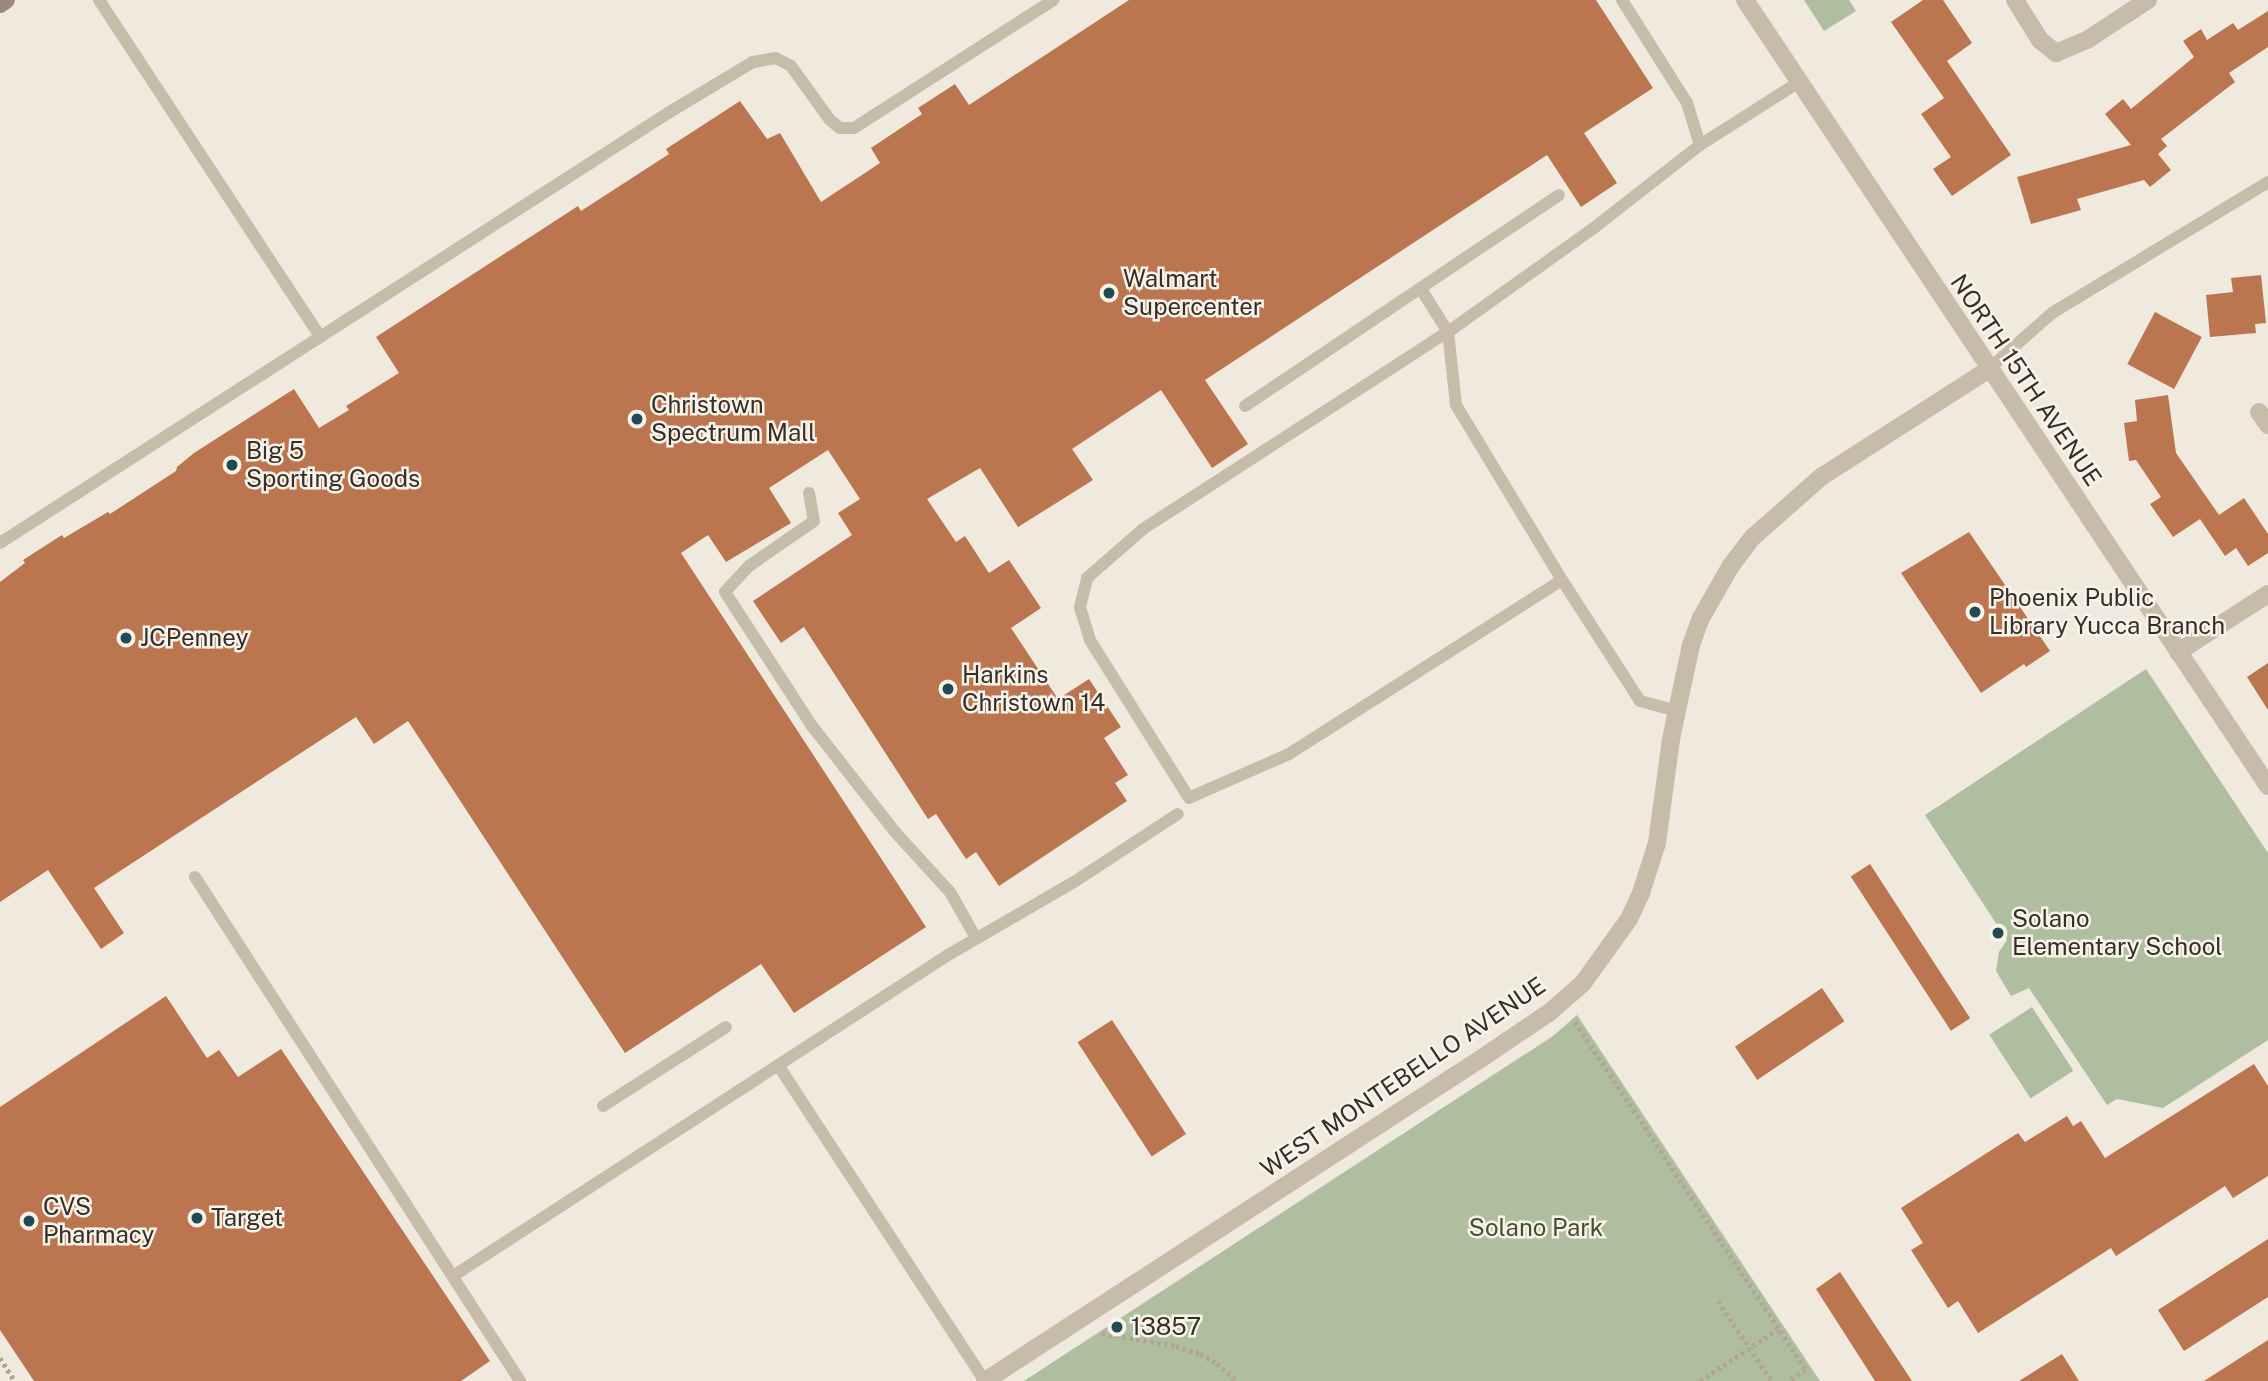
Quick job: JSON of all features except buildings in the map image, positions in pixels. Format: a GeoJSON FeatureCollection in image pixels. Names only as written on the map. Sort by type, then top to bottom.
{"type":"FeatureCollection","features":[{"type":"Feature","properties":{"kind":"main road"},"geometry":{"type":"LineString","coordinates":[[0,4],[6,0]]}},
{"type":"Feature","properties":{"kind":"street","name":"NORTH 15TH AVENUE"},"geometry":{"type":"LineString","coordinates":[[1745,0],[2268,786]]}},
{"type":"Feature","properties":{"kind":"street"},"geometry":{"type":"LineString","coordinates":[[2015,0],[2040,40],[2056,53],[2087,40],[2148,0]]}},
{"type":"Feature","properties":{"kind":"street","name":"WEST MONTEBELLO AVENUE"},"geometry":{"type":"LineString","coordinates":[[985,1381],[1479,1060],[1550,1012],[1583,984],[1629,919],[1641,893],[1657,843],[1677,711],[1691,645],[1701,618],[1730,567],[1753,537],[1821,477],[1989,369]]}},
{"type":"Feature","properties":{"kind":"street"},"geometry":{"type":"LineString","coordinates":[[2178,652],[2268,594]]}},
{"type":"Feature","properties":{"kind":"lane"},"geometry":{"type":"LineString","coordinates":[[99,0],[320,337]]}},
{"type":"Feature","properties":{"kind":"lane"},"geometry":{"type":"LineString","coordinates":[[0,543],[753,62],[776,58],[791,66],[830,120],[840,128],[854,128],[1053,0]]}},
{"type":"Feature","properties":{"kind":"lane"},"geometry":{"type":"LineString","coordinates":[[1622,0],[1687,103],[1700,145]]}},
{"type":"Feature","properties":{"kind":"lane"},"geometry":{"type":"LineString","coordinates":[[1562,580],[1289,754],[1189,798],[1090,640],[1080,607],[1087,578],[1143,529],[1448,332],[1595,227],[1700,145],[1799,82]]}},
{"type":"Feature","properties":{"kind":"lane"},"geometry":{"type":"LineString","coordinates":[[1989,369],[2052,313],[2268,182]]}},
{"type":"Feature","properties":{"kind":"lane"},"geometry":{"type":"LineString","coordinates":[[1245,405],[1559,195]]}},
{"type":"Feature","properties":{"kind":"lane"},"geometry":{"type":"LineString","coordinates":[[1421,289],[1448,332],[1456,405],[1562,580],[1640,701],[1677,711]]}},
{"type":"Feature","properties":{"kind":"lane"},"geometry":{"type":"LineString","coordinates":[[809,493],[814,521],[749,566],[725,592],[812,726],[895,832],[950,892],[976,938]]}},
{"type":"Feature","properties":{"kind":"lane"},"geometry":{"type":"LineString","coordinates":[[453,1276],[976,938],[1074,882],[1178,814]]}},
{"type":"Feature","properties":{"kind":"lane"},"geometry":{"type":"LineString","coordinates":[[195,877],[520,1381]]}},
{"type":"Feature","properties":{"kind":"lane"},"geometry":{"type":"LineString","coordinates":[[603,1106],[726,1027]]}},
{"type":"Feature","properties":{"kind":"lane"},"geometry":{"type":"LineString","coordinates":[[778,1065],[985,1381]]}},
{"type":"Feature","properties":{"kind":"path"},"geometry":{"type":"LineString","coordinates":[[1575,1022],[1806,1370],[1789,1381]]}},
{"type":"Feature","properties":{"kind":"path"},"geometry":{"type":"LineString","coordinates":[[1718,1301],[1772,1381]]}},
{"type":"Feature","properties":{"kind":"path"},"geometry":{"type":"LineString","coordinates":[[1700,1381],[1779,1329]]}},
{"type":"Feature","properties":{"kind":"path"},"geometry":{"type":"LineString","coordinates":[[1102,1333],[1176,1346],[1200,1354],[1217,1363],[1236,1381]]}},
{"type":"Feature","properties":{"kind":"path"},"geometry":{"type":"LineString","coordinates":[[0,1358],[15,1381]]}},
{"type":"Feature","properties":{"kind":"path"},"geometry":{"type":"LineString","coordinates":[[1797,1376],[1801,1381]]}},
{"type":"Feature","properties":{"kind":"green space"},"geometry":{"type":"Polygon","coordinates":[[[1804,0],[1849,0],[1856,11],[1824,31],[1804,0]]]}},
{"type":"Feature","properties":{"kind":"green space"},"geometry":{"type":"Polygon","coordinates":[[[2146,669],[2268,853],[2268,1040],[2163,1108],[2117,1099],[2107,1105],[2029,988],[2011,996],[1996,971],[1999,952],[2007,940],[1925,815],[2146,669]]]}},
{"type":"Feature","properties":{"kind":"green space"},"geometry":{"type":"Polygon","coordinates":[[[2032,1007],[2073,1071],[2031,1099],[1989,1035],[2032,1007]]]}},
{"type":"Feature","properties":{"kind":"green space","name":"Solano Park"},"geometry":{"type":"Polygon","coordinates":[[[1577,1015],[1820,1381],[1024,1381],[1553,1036],[1577,1015]]]}},
{"type":"Feature","properties":{"kind":"place","name":"Walmart Supercenter"},"geometry":{"type":"Point","coordinates":[1109,293]}},
{"type":"Feature","properties":{"kind":"place","name":"Christown Spectrum Mall"},"geometry":{"type":"Point","coordinates":[637,419]}},
{"type":"Feature","properties":{"kind":"place","name":"Big 5 Sporting Goods"},"geometry":{"type":"Point","coordinates":[232,465]}},
{"type":"Feature","properties":{"kind":"place","name":"Phoenix Public Library Yucca Branch"},"geometry":{"type":"Point","coordinates":[1975,612]}},
{"type":"Feature","properties":{"kind":"place","name":"JCPenney"},"geometry":{"type":"Point","coordinates":[126,638]}},
{"type":"Feature","properties":{"kind":"place","name":"Harkins Christown 14"},"geometry":{"type":"Point","coordinates":[948,689]}},
{"type":"Feature","properties":{"kind":"place","name":"Solano Elementary School"},"geometry":{"type":"Point","coordinates":[1998,933]}},
{"type":"Feature","properties":{"kind":"place","name":"Target"},"geometry":{"type":"Point","coordinates":[197,1218]}},
{"type":"Feature","properties":{"kind":"place","name":"CVS Pharmacy"},"geometry":{"type":"Point","coordinates":[29,1221]}},
{"type":"Feature","properties":{"kind":"place","name":"13857"},"geometry":{"type":"Point","coordinates":[1117,1327]}}]}
